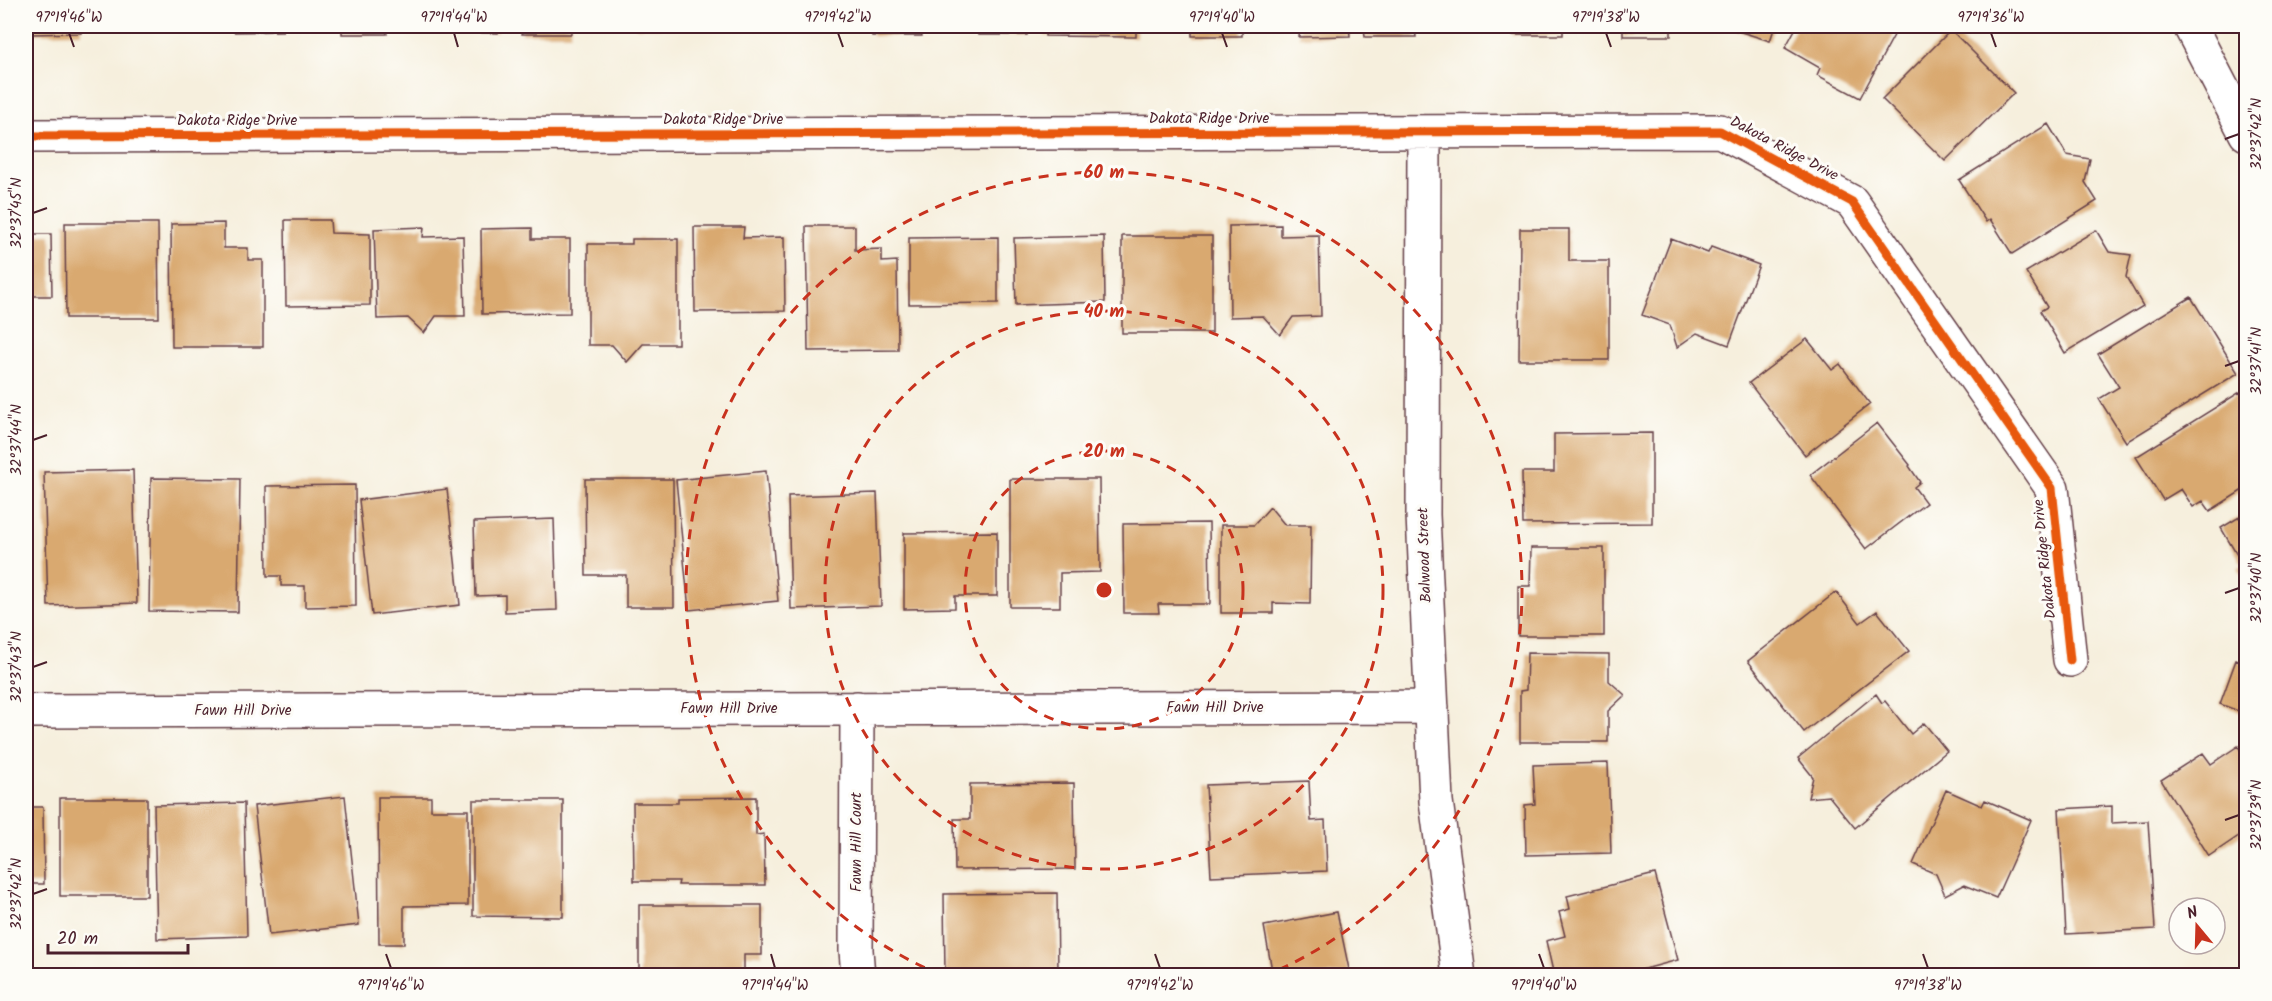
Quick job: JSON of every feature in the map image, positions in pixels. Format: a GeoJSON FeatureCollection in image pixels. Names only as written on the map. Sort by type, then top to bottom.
{"type":"FeatureCollection","features":[{"type":"Feature","properties":{"kind":"street"},"geometry":{"type":"LineString","coordinates":[[2190,26],[2247,134]]}},
{"type":"Feature","properties":{"kind":"street","name":"Dakota Ridge Drive"},"geometry":{"type":"LineString","coordinates":[[26,136],[1720,131],[1852,202],[2052,488],[2070,660]]}},
{"type":"Feature","properties":{"kind":"street","name":"Balwood Street"},"geometry":{"type":"LineString","coordinates":[[1424,133],[1423,515],[1436,801],[1459,975]]}},
{"type":"Feature","properties":{"kind":"street","name":"Fawn Hill Drive"},"geometry":{"type":"LineString","coordinates":[[26,711],[1432,707]]}},
{"type":"Feature","properties":{"kind":"street","name":"Fawn Hill Court"},"geometry":{"type":"LineString","coordinates":[[857,708],[856,950],[858,975]]}},
{"type":"Feature","properties":{"kind":"building"},"geometry":{"type":"Polygon","coordinates":[[[31,26],[81,26],[81,33],[31,34],[31,26]]]}},
{"type":"Feature","properties":{"kind":"building"},"geometry":{"type":"Polygon","coordinates":[[[234,26],[283,26],[283,31],[234,32],[234,26]]]}},
{"type":"Feature","properties":{"kind":"building"},"geometry":{"type":"Polygon","coordinates":[[[342,26],[387,26],[387,34],[342,34],[342,26]]]}},
{"type":"Feature","properties":{"kind":"building"},"geometry":{"type":"Polygon","coordinates":[[[453,26],[498,26],[498,33],[453,32],[453,26]]]}},
{"type":"Feature","properties":{"kind":"building"},"geometry":{"type":"Polygon","coordinates":[[[522,26],[571,26],[571,34],[522,34],[522,26]]]}},
{"type":"Feature","properties":{"kind":"building"},"geometry":{"type":"Polygon","coordinates":[[[636,26],[718,26],[718,28],[636,28],[636,26]]]}},
{"type":"Feature","properties":{"kind":"building"},"geometry":{"type":"Polygon","coordinates":[[[833,26],[922,26],[922,36],[872,36],[872,29],[833,30],[833,26]]]}},
{"type":"Feature","properties":{"kind":"building"},"geometry":{"type":"Polygon","coordinates":[[[978,26],[1027,26],[1027,35],[978,35],[978,26]]]}},
{"type":"Feature","properties":{"kind":"building"},"geometry":{"type":"Polygon","coordinates":[[[1045,26],[1136,26],[1136,37],[1045,36],[1045,26]]]}},
{"type":"Feature","properties":{"kind":"building"},"geometry":{"type":"Polygon","coordinates":[[[1154,26],[1242,26],[1242,36],[1192,36],[1192,28],[1154,28],[1154,26]]]}},
{"type":"Feature","properties":{"kind":"building"},"geometry":{"type":"Polygon","coordinates":[[[1300,26],[1349,26],[1350,36],[1299,37],[1300,26]]]}},
{"type":"Feature","properties":{"kind":"building"},"geometry":{"type":"Polygon","coordinates":[[[1364,26],[1457,26],[1457,28],[1415,28],[1416,37],[1365,37],[1364,26]]]}},
{"type":"Feature","properties":{"kind":"building"},"geometry":{"type":"Polygon","coordinates":[[[1512,26],[1563,26],[1563,35],[1513,35],[1512,26]]]}},
{"type":"Feature","properties":{"kind":"building"},"geometry":{"type":"Polygon","coordinates":[[[1623,26],[1671,26],[1671,36],[1623,36],[1623,26]]]}},
{"type":"Feature","properties":{"kind":"building"},"geometry":{"type":"Polygon","coordinates":[[[1722,26],[1775,26],[1770,41],[1722,26]]]}},
{"type":"Feature","properties":{"kind":"building"},"geometry":{"type":"Polygon","coordinates":[[[1797,26],[1899,26],[1860,98],[1817,75],[1820,68],[1785,48],[1797,26]]]}},
{"type":"Feature","properties":{"kind":"building"},"geometry":{"type":"Polygon","coordinates":[[[1951,30],[2014,93],[1945,161],[1882,99],[1951,30]]]}},
{"type":"Feature","properties":{"kind":"building"},"geometry":{"type":"Polygon","coordinates":[[[2048,124],[2067,155],[2090,159],[2085,182],[2097,201],[2012,254],[1990,219],[1986,222],[1959,180],[2048,124]]]}},
{"type":"Feature","properties":{"kind":"building"},"geometry":{"type":"Polygon","coordinates":[[[285,220],[330,220],[331,233],[370,234],[370,305],[286,306],[285,220]]]}},
{"type":"Feature","properties":{"kind":"building"},"geometry":{"type":"Polygon","coordinates":[[[65,223],[158,223],[159,318],[66,318],[65,223]]]}},
{"type":"Feature","properties":{"kind":"building"},"geometry":{"type":"Polygon","coordinates":[[[224,223],[224,248],[248,248],[248,260],[263,260],[263,347],[172,347],[171,224],[224,223]]]}},
{"type":"Feature","properties":{"kind":"building"},"geometry":{"type":"Polygon","coordinates":[[[1281,225],[1281,236],[1319,235],[1321,316],[1293,317],[1280,335],[1263,316],[1230,317],[1229,226],[1281,225]]]}},
{"type":"Feature","properties":{"kind":"building"},"geometry":{"type":"Polygon","coordinates":[[[806,226],[855,226],[855,250],[882,249],[882,262],[897,261],[898,350],[808,351],[806,226]]]}},
{"type":"Feature","properties":{"kind":"building"},"geometry":{"type":"Polygon","coordinates":[[[424,227],[423,237],[463,236],[465,316],[436,316],[424,333],[408,318],[377,319],[374,229],[424,227]]]}},
{"type":"Feature","properties":{"kind":"building"},"geometry":{"type":"Polygon","coordinates":[[[694,227],[744,227],[743,238],[784,237],[785,311],[695,312],[694,227]]]}},
{"type":"Feature","properties":{"kind":"building"},"geometry":{"type":"Polygon","coordinates":[[[532,228],[532,239],[570,239],[570,313],[482,314],[481,229],[532,228]]]}},
{"type":"Feature","properties":{"kind":"building"},"geometry":{"type":"Polygon","coordinates":[[[1520,229],[1569,229],[1569,261],[1609,261],[1609,360],[1519,360],[1520,229]]]}},
{"type":"Feature","properties":{"kind":"building"},"geometry":{"type":"Polygon","coordinates":[[[2096,230],[2109,252],[2131,255],[2126,277],[2143,306],[2065,353],[2040,311],[2047,307],[2026,272],[2096,230]]]}},
{"type":"Feature","properties":{"kind":"building"},"geometry":{"type":"Polygon","coordinates":[[[26,234],[51,234],[52,296],[26,296],[26,234]]]}},
{"type":"Feature","properties":{"kind":"building"},"geometry":{"type":"Polygon","coordinates":[[[1104,236],[1105,302],[1016,305],[1014,238],[1104,236]]]}},
{"type":"Feature","properties":{"kind":"building"},"geometry":{"type":"Polygon","coordinates":[[[1122,236],[1212,236],[1212,333],[1122,333],[1122,236]]]}},
{"type":"Feature","properties":{"kind":"building"},"geometry":{"type":"Polygon","coordinates":[[[998,237],[998,303],[909,304],[909,238],[998,237]]]}},
{"type":"Feature","properties":{"kind":"building"},"geometry":{"type":"Polygon","coordinates":[[[632,239],[678,239],[678,344],[643,344],[627,362],[612,345],[588,345],[588,244],[632,244],[632,239]]]}},
{"type":"Feature","properties":{"kind":"building"},"geometry":{"type":"Polygon","coordinates":[[[1671,239],[1708,253],[1711,247],[1759,265],[1729,345],[1697,333],[1677,347],[1670,325],[1642,315],[1671,239]]]}},
{"type":"Feature","properties":{"kind":"building"},"geometry":{"type":"Polygon","coordinates":[[[2191,297],[2238,373],[2126,442],[2099,399],[2119,387],[2098,354],[2191,297]]]}},
{"type":"Feature","properties":{"kind":"building"},"geometry":{"type":"Polygon","coordinates":[[[1807,339],[1832,370],[1840,364],[1870,404],[1805,455],[1749,383],[1807,339]]]}},
{"type":"Feature","properties":{"kind":"building"},"geometry":{"type":"Polygon","coordinates":[[[2240,392],[2246,402],[2246,488],[2210,511],[2203,501],[2193,507],[2181,489],[2163,500],[2136,457],[2240,392]]]}},
{"type":"Feature","properties":{"kind":"building"},"geometry":{"type":"Polygon","coordinates":[[[1877,423],[1910,465],[1920,482],[1914,487],[1926,503],[1866,549],[1810,475],[1877,423]]]}},
{"type":"Feature","properties":{"kind":"building"},"geometry":{"type":"Polygon","coordinates":[[[1652,433],[1652,523],[1523,524],[1522,472],[1554,472],[1554,434],[1652,433]]]}},
{"type":"Feature","properties":{"kind":"building"},"geometry":{"type":"Polygon","coordinates":[[[133,470],[137,603],[48,606],[44,472],[133,470]]]}},
{"type":"Feature","properties":{"kind":"building"},"geometry":{"type":"Polygon","coordinates":[[[766,471],[778,601],[689,610],[676,480],[766,471]]]}},
{"type":"Feature","properties":{"kind":"building"},"geometry":{"type":"Polygon","coordinates":[[[26,476],[29,476],[29,609],[26,609],[26,476]]]}},
{"type":"Feature","properties":{"kind":"building"},"geometry":{"type":"Polygon","coordinates":[[[151,478],[240,479],[238,612],[149,611],[151,478]]]}},
{"type":"Feature","properties":{"kind":"building"},"geometry":{"type":"Polygon","coordinates":[[[585,479],[673,479],[674,607],[626,607],[626,575],[586,575],[585,479]]]}},
{"type":"Feature","properties":{"kind":"building"},"geometry":{"type":"Polygon","coordinates":[[[1010,479],[1099,479],[1100,572],[1060,573],[1060,607],[1010,607],[1010,479]]]}},
{"type":"Feature","properties":{"kind":"building"},"geometry":{"type":"Polygon","coordinates":[[[355,485],[356,606],[305,607],[305,586],[281,586],[281,576],[267,576],[266,486],[355,485]]]}},
{"type":"Feature","properties":{"kind":"building"},"geometry":{"type":"Polygon","coordinates":[[[447,489],[460,605],[372,615],[359,500],[447,489]]]}},
{"type":"Feature","properties":{"kind":"building"},"geometry":{"type":"Polygon","coordinates":[[[877,493],[881,606],[791,609],[788,496],[877,493]]]}},
{"type":"Feature","properties":{"kind":"building"},"geometry":{"type":"Polygon","coordinates":[[[1270,507],[1285,525],[1311,525],[1310,604],[1273,603],[1273,613],[1221,613],[1221,525],[1254,525],[1270,507]]]}},
{"type":"Feature","properties":{"kind":"building"},"geometry":{"type":"Polygon","coordinates":[[[2246,513],[2246,582],[2238,568],[2243,565],[2221,528],[2246,513]]]}},
{"type":"Feature","properties":{"kind":"building"},"geometry":{"type":"Polygon","coordinates":[[[554,519],[557,610],[505,612],[505,595],[476,596],[474,522],[554,519]]]}},
{"type":"Feature","properties":{"kind":"building"},"geometry":{"type":"Polygon","coordinates":[[[1209,523],[1210,604],[1158,604],[1159,613],[1124,613],[1123,524],[1209,523]]]}},
{"type":"Feature","properties":{"kind":"building"},"geometry":{"type":"Polygon","coordinates":[[[997,532],[997,596],[955,596],[955,608],[904,609],[904,533],[997,532]]]}},
{"type":"Feature","properties":{"kind":"building"},"geometry":{"type":"Polygon","coordinates":[[[1531,548],[1604,548],[1604,636],[1518,636],[1518,586],[1530,586],[1531,548]]]}},
{"type":"Feature","properties":{"kind":"building"},"geometry":{"type":"Polygon","coordinates":[[[1836,592],[1860,623],[1877,611],[1909,651],[1804,732],[1748,661],[1836,592]]]}},
{"type":"Feature","properties":{"kind":"building"},"geometry":{"type":"Polygon","coordinates":[[[1527,653],[1609,654],[1609,681],[1625,695],[1608,711],[1608,742],[1520,742],[1520,691],[1526,690],[1527,653]]]}},
{"type":"Feature","properties":{"kind":"building"},"geometry":{"type":"Polygon","coordinates":[[[2236,660],[2246,664],[2246,714],[2220,704],[2236,660]]]}},
{"type":"Feature","properties":{"kind":"building"},"geometry":{"type":"Polygon","coordinates":[[[1876,694],[1882,703],[1885,701],[1911,734],[1924,723],[1947,751],[1855,828],[1829,796],[1808,798],[1813,777],[1798,758],[1876,694]]]}},
{"type":"Feature","properties":{"kind":"building"},"geometry":{"type":"Polygon","coordinates":[[[2238,746],[2246,759],[2246,831],[2209,856],[2161,780],[2203,753],[2211,764],[2238,746]]]}},
{"type":"Feature","properties":{"kind":"building"},"geometry":{"type":"Polygon","coordinates":[[[1608,763],[1611,853],[1526,855],[1525,805],[1535,804],[1533,765],[1608,763]]]}},
{"type":"Feature","properties":{"kind":"building"},"geometry":{"type":"Polygon","coordinates":[[[1309,781],[1311,821],[1325,820],[1327,871],[1211,876],[1206,785],[1309,781]]]}},
{"type":"Feature","properties":{"kind":"building"},"geometry":{"type":"Polygon","coordinates":[[[1074,783],[1075,869],[955,870],[954,819],[970,819],[970,784],[1074,783]]]}},
{"type":"Feature","properties":{"kind":"building"},"geometry":{"type":"Polygon","coordinates":[[[1946,790],[1982,806],[1985,800],[2031,820],[1996,898],[1964,885],[1945,895],[1936,874],[1913,864],[1946,790]]]}},
{"type":"Feature","properties":{"kind":"building"},"geometry":{"type":"Polygon","coordinates":[[[345,796],[359,925],[269,935],[254,806],[345,796]]]}},
{"type":"Feature","properties":{"kind":"building"},"geometry":{"type":"Polygon","coordinates":[[[378,797],[431,797],[431,810],[468,810],[468,905],[404,906],[404,944],[379,944],[378,797]]]}},
{"type":"Feature","properties":{"kind":"building"},"geometry":{"type":"Polygon","coordinates":[[[756,797],[756,835],[764,834],[765,885],[678,885],[679,881],[634,881],[633,803],[678,803],[678,798],[756,797]]]}},
{"type":"Feature","properties":{"kind":"building"},"geometry":{"type":"Polygon","coordinates":[[[60,798],[147,798],[147,896],[60,896],[60,798]]]}},
{"type":"Feature","properties":{"kind":"building"},"geometry":{"type":"Polygon","coordinates":[[[473,800],[563,800],[563,917],[473,916],[473,800]]]}},
{"type":"Feature","properties":{"kind":"building"},"geometry":{"type":"Polygon","coordinates":[[[244,803],[247,936],[157,939],[154,805],[244,803]]]}},
{"type":"Feature","properties":{"kind":"building"},"geometry":{"type":"Polygon","coordinates":[[[2112,806],[2112,823],[2148,821],[2155,929],[2066,934],[2059,809],[2112,806]]]}},
{"type":"Feature","properties":{"kind":"building"},"geometry":{"type":"Polygon","coordinates":[[[26,807],[43,807],[44,884],[26,884],[26,807]]]}},
{"type":"Feature","properties":{"kind":"building"},"geometry":{"type":"Polygon","coordinates":[[[1655,874],[1678,960],[1619,976],[1554,976],[1546,941],[1565,936],[1559,912],[1570,909],[1567,896],[1655,874]]]}},
{"type":"Feature","properties":{"kind":"building"},"geometry":{"type":"Polygon","coordinates":[[[1057,893],[1058,976],[945,976],[944,894],[1057,893]]]}},
{"type":"Feature","properties":{"kind":"building"},"geometry":{"type":"Polygon","coordinates":[[[639,905],[762,905],[762,955],[744,955],[744,976],[639,976],[639,905]]]}},
{"type":"Feature","properties":{"kind":"building"},"geometry":{"type":"Polygon","coordinates":[[[1337,912],[1350,974],[1273,976],[1264,926],[1337,912]]]}},
{"type":"Feature","properties":{"kind":"cycle path"},"geometry":{"type":"LineString","coordinates":[[26,136],[1720,131],[1852,202],[2052,488],[2070,660]]}}]}
